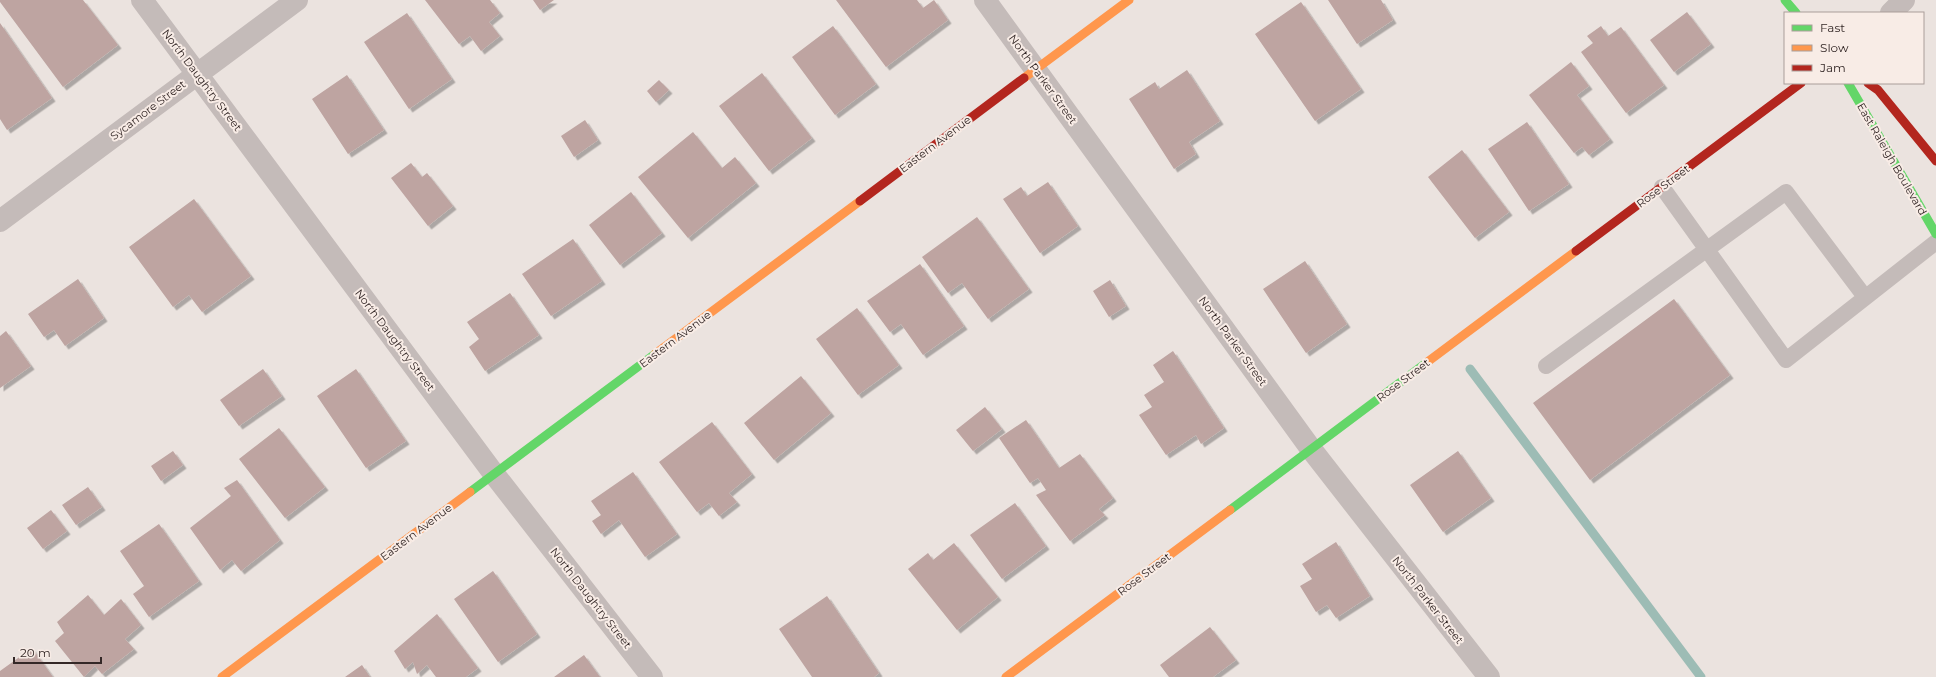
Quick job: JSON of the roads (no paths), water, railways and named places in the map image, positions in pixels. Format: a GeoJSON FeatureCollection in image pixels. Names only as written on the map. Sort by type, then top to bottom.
{"type":"FeatureCollection","features":[{"type":"Feature","properties":{"kind":"street","name":"North Daughtry Street"},"geometry":{"type":"LineString","coordinates":[[142,0],[494,474],[652,677]]}},
{"type":"Feature","properties":{"kind":"street","name":"Sycamore Street"},"geometry":{"type":"LineString","coordinates":[[0,221],[297,0]]}},
{"type":"Feature","properties":{"kind":"street","name":"North Parker Street"},"geometry":{"type":"LineString","coordinates":[[985,0],[1036,68],[1311,449],[1489,677]]}},
{"type":"Feature","properties":{"kind":"street","name":"Eastern Avenue"},"geometry":{"type":"LineString","coordinates":[[222,677],[1129,0]]}},
{"type":"Feature","properties":{"kind":"street"},"geometry":{"type":"LineString","coordinates":[[1785,0],[1795,12]]}},
{"type":"Feature","properties":{"kind":"street"},"geometry":{"type":"LineString","coordinates":[[1893,12],[1904,0]]}},
{"type":"Feature","properties":{"kind":"street","name":"Rose Street"},"geometry":{"type":"LineString","coordinates":[[1006,677],[1800,84]]}},
{"type":"Feature","properties":{"kind":"street","name":"East Raleigh Boulevard"},"geometry":{"type":"LineString","coordinates":[[1849,84],[1936,234]]}},
{"type":"Feature","properties":{"kind":"street","name":"East Raleigh Boulevard"},"geometry":{"type":"LineString","coordinates":[[1869,84],[1878,90],[1936,161]]}},
{"type":"Feature","properties":{"kind":"lane"},"geometry":{"type":"LineString","coordinates":[[1662,187],[1786,360],[1936,242]]}},
{"type":"Feature","properties":{"kind":"lane"},"geometry":{"type":"LineString","coordinates":[[1546,366],[1786,192],[1865,297]]}},
{"type":"Feature","properties":{"kind":"waterway"},"geometry":{"type":"LineString","coordinates":[[1470,369],[1701,677]]}}]}
